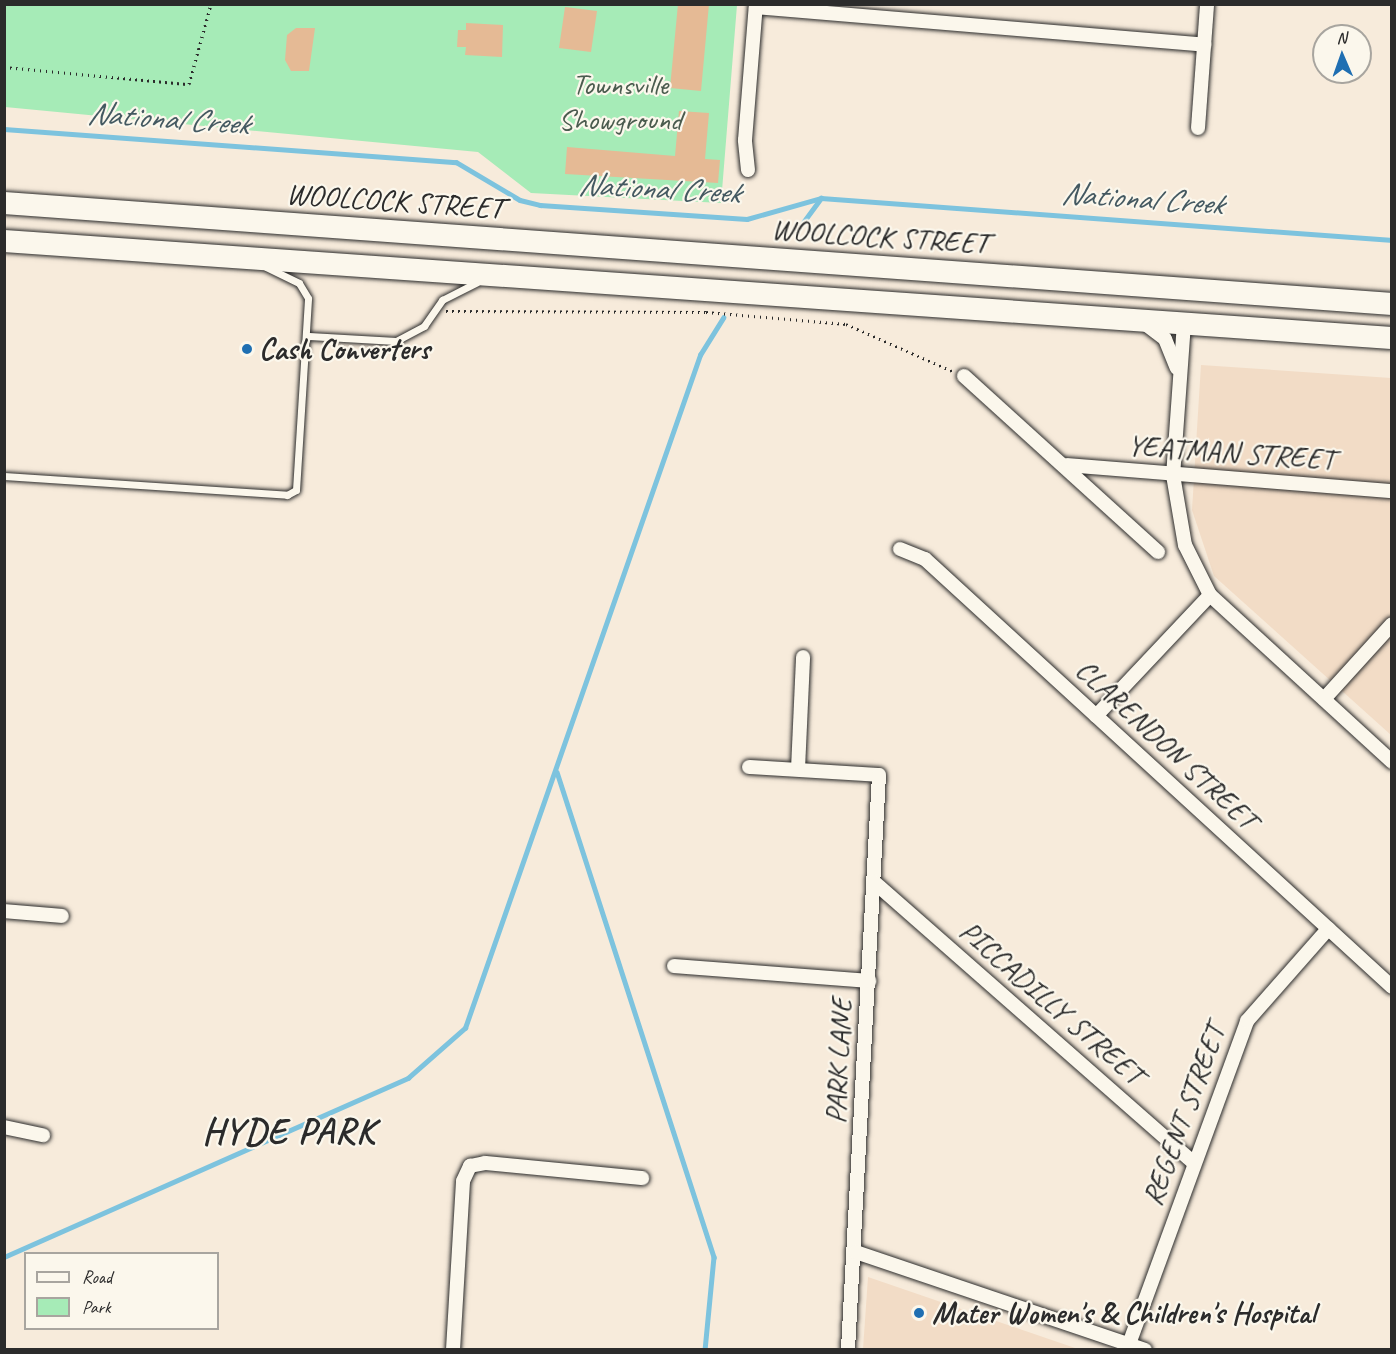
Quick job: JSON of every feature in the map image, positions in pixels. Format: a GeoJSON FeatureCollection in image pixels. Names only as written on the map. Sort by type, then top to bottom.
{"type":"FeatureCollection","features":[{"type":"Feature","properties":{"kind":"main road","name":"WOOLCOCK STREET"},"geometry":{"type":"LineString","coordinates":[[4,203],[1392,304]]}},
{"type":"Feature","properties":{"kind":"main road"},"geometry":{"type":"LineString","coordinates":[[4,241],[496,273],[1392,338]]}},
{"type":"Feature","properties":{"kind":"main road"},"geometry":{"type":"LineString","coordinates":[[1137,285],[1178,303],[1184,323]]}},
{"type":"Feature","properties":{"kind":"street"},"geometry":{"type":"LineString","coordinates":[[1198,128],[1207,4]]}},
{"type":"Feature","properties":{"kind":"street"},"geometry":{"type":"LineString","coordinates":[[748,170],[745,140],[756,6],[1204,45]]}},
{"type":"Feature","properties":{"kind":"street"},"geometry":{"type":"LineString","coordinates":[[1137,321],[1165,339],[1179,379]]}},
{"type":"Feature","properties":{"kind":"street"},"geometry":{"type":"LineString","coordinates":[[1184,323],[1173,475],[1185,545],[1210,594],[1392,762]]}},
{"type":"Feature","properties":{"kind":"street"},"geometry":{"type":"LineString","coordinates":[[964,376],[1067,465],[1158,552]]}},
{"type":"Feature","properties":{"kind":"street","name":"YEATMAN STREET"},"geometry":{"type":"LineString","coordinates":[[1067,465],[1392,491]]}},
{"type":"Feature","properties":{"kind":"street","name":"CLARENDON STREET"},"geometry":{"type":"LineString","coordinates":[[900,549],[925,559],[1392,987]]}},
{"type":"Feature","properties":{"kind":"street"},"geometry":{"type":"LineString","coordinates":[[1096,716],[1210,594]]}},
{"type":"Feature","properties":{"kind":"street"},"geometry":{"type":"LineString","coordinates":[[1324,699],[1392,624]]}},
{"type":"Feature","properties":{"kind":"street"},"geometry":{"type":"LineString","coordinates":[[749,766],[798,769],[803,657]]}},
{"type":"Feature","properties":{"kind":"street","name":"PARK LANE"},"geometry":{"type":"LineString","coordinates":[[798,769],[879,775],[856,1252],[848,1350]]}},
{"type":"Feature","properties":{"kind":"street","name":"PICCADILLY STREET"},"geometry":{"type":"LineString","coordinates":[[874,882],[1194,1163]]}},
{"type":"Feature","properties":{"kind":"street"},"geometry":{"type":"LineString","coordinates":[[4,911],[62,916]]}},
{"type":"Feature","properties":{"kind":"street","name":"REGENT STREET"},"geometry":{"type":"LineString","coordinates":[[1129,1344],[1247,1021],[1328,929]]}},
{"type":"Feature","properties":{"kind":"street"},"geometry":{"type":"LineString","coordinates":[[674,966],[869,981]]}},
{"type":"Feature","properties":{"kind":"street"},"geometry":{"type":"LineString","coordinates":[[4,1127],[43,1135]]}},
{"type":"Feature","properties":{"kind":"street"},"geometry":{"type":"LineString","coordinates":[[453,1350],[463,1181],[470,1166],[485,1163],[642,1178]]}},
{"type":"Feature","properties":{"kind":"street"},"geometry":{"type":"LineString","coordinates":[[856,1252],[1145,1350]]}},
{"type":"Feature","properties":{"kind":"lane"},"geometry":{"type":"LineString","coordinates":[[4,476],[287,495],[299,481],[309,336],[308,298],[299,283],[218,254]]}},
{"type":"Feature","properties":{"kind":"lane"},"geometry":{"type":"LineString","coordinates":[[309,336],[396,341],[424,326],[442,300],[496,273]]}},
{"type":"Feature","properties":{"kind":"path"},"geometry":{"type":"LineString","coordinates":[[139,4],[176,4]]}},
{"type":"Feature","properties":{"kind":"path"},"geometry":{"type":"LineString","coordinates":[[4,67],[189,84],[211,4]]}},
{"type":"Feature","properties":{"kind":"path"},"geometry":{"type":"LineString","coordinates":[[435,310],[706,312],[846,324],[964,376]]}},
{"type":"Feature","properties":{"kind":"shaded area"},"geometry":{"type":"Polygon","coordinates":[[[1201,365],[1391,378],[1391,735],[1214,576],[1192,510],[1201,365]]]}},
{"type":"Feature","properties":{"kind":"shaded area","name":"Mater Women's & Children's Hospital"},"geometry":{"type":"Polygon","coordinates":[[[868,1277],[1078,1349],[863,1349],[868,1277]]]}},
{"type":"Feature","properties":{"kind":"green space","name":"Townsville Showground"},"geometry":{"type":"Polygon","coordinates":[[[4,5],[737,5],[721,203],[531,193],[478,152],[5,107],[4,5]]]}},
{"type":"Feature","properties":{"kind":"building"},"geometry":{"type":"Polygon","coordinates":[[[678,4],[709,4],[701,91],[670,88],[678,4]]]}},
{"type":"Feature","properties":{"kind":"building"},"geometry":{"type":"Polygon","coordinates":[[[565,7],[597,11],[591,52],[559,48],[565,7]]]}},
{"type":"Feature","properties":{"kind":"building"},"geometry":{"type":"Polygon","coordinates":[[[466,23],[503,25],[502,57],[465,55],[466,47],[457,47],[458,30],[466,30],[466,23]]]}},
{"type":"Feature","properties":{"kind":"building"},"geometry":{"type":"Polygon","coordinates":[[[296,28],[315,28],[309,71],[291,71],[285,60],[287,35],[296,28]]]}},
{"type":"Feature","properties":{"kind":"building"},"geometry":{"type":"Polygon","coordinates":[[[679,111],[709,113],[705,159],[720,160],[718,183],[565,174],[567,147],[675,156],[679,111]]]}},
{"type":"Feature","properties":{"kind":"waterway","name":"National Creek"},"geometry":{"type":"LineString","coordinates":[[4,129],[456,162],[520,200],[540,205],[747,219],[821,198],[1392,240]]}},
{"type":"Feature","properties":{"kind":"waterway"},"geometry":{"type":"LineString","coordinates":[[796,232],[821,198]]}},
{"type":"Feature","properties":{"kind":"waterway"},"geometry":{"type":"LineString","coordinates":[[4,1257],[408,1078],[465,1028],[700,355],[723,318]]}},
{"type":"Feature","properties":{"kind":"waterway"},"geometry":{"type":"LineString","coordinates":[[557,772],[714,1257],[705,1350]]}},
{"type":"Feature","properties":{"kind":"place","name":"Cash Converters"},"geometry":{"type":"Point","coordinates":[247,349]}},
{"type":"Feature","properties":{"kind":"place","name":"Mater Women's & Children's Hospital"},"geometry":{"type":"Point","coordinates":[919,1313]}},
{"type":"Feature","properties":{"kind":"district","name":"HYDE PARK"},"geometry":{"type":"Point","coordinates":[289,1132]}}]}
